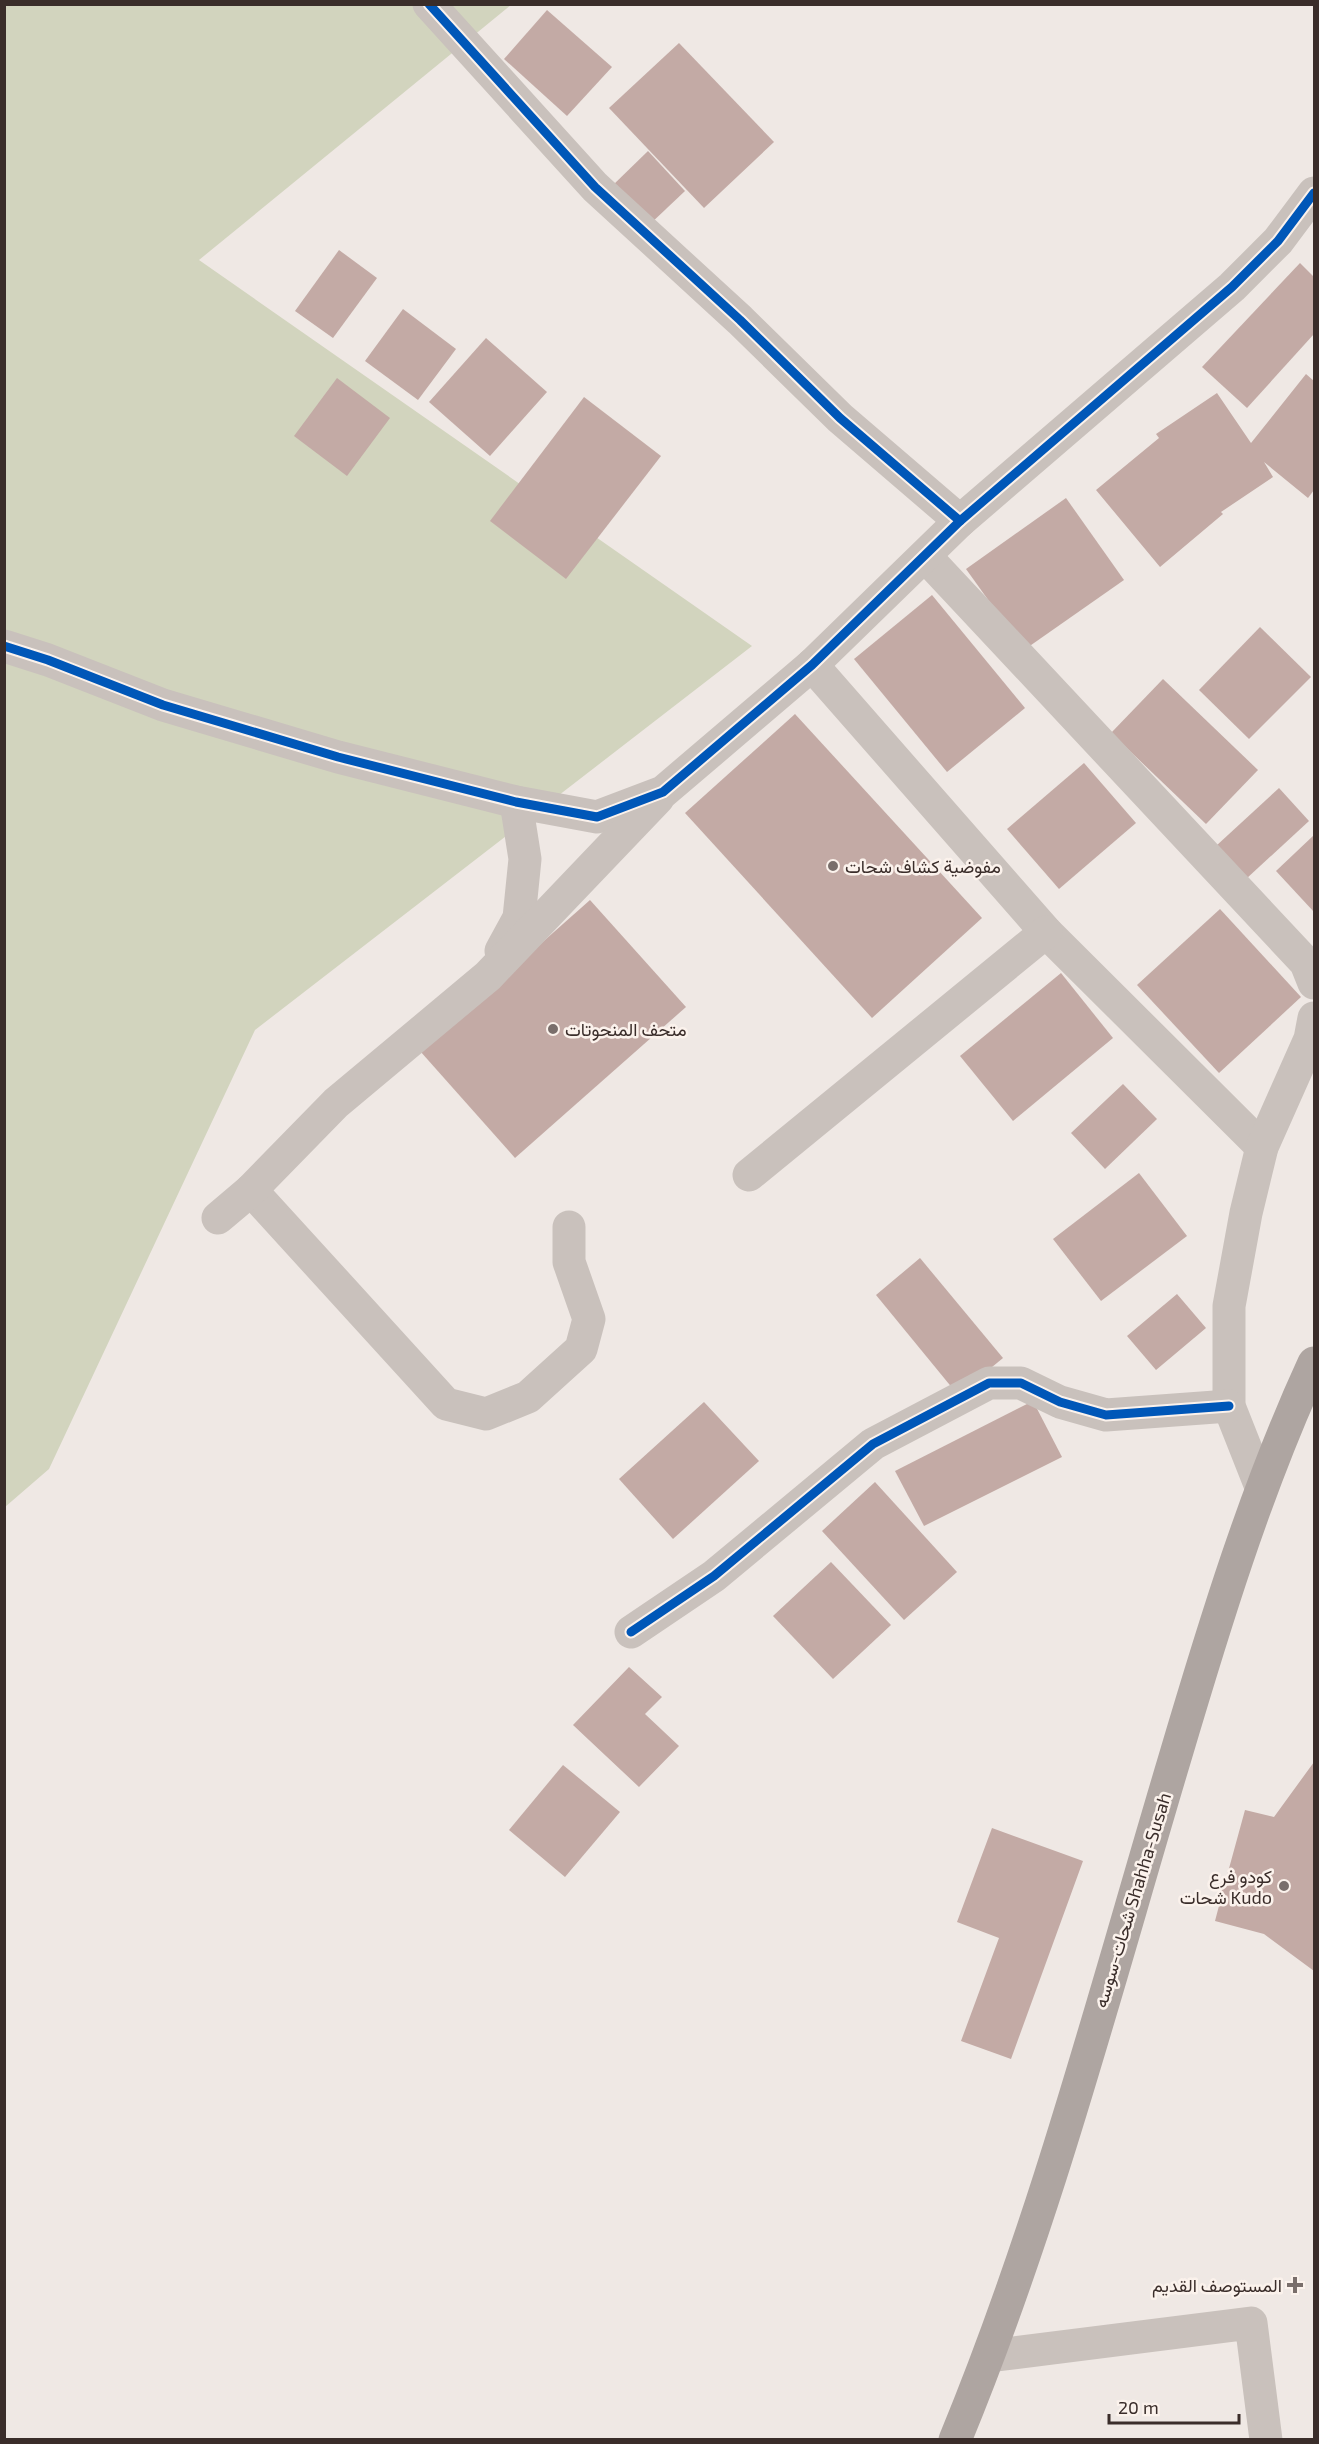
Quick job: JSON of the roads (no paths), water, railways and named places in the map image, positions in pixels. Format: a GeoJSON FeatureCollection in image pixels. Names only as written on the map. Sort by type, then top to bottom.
{"type":"FeatureCollection","features":[{"type":"Feature","properties":{"kind":"main road","name":"شحات-سوسه Shahha-Susah"},"geometry":{"type":"LineString","coordinates":[[955,2439],[988,2356],[1053,2165],[1208,1646],[1261,1487],[1314,1363]]}},
{"type":"Feature","properties":{"kind":"street"},"geometry":{"type":"LineString","coordinates":[[429,4],[595,187],[740,320],[840,418],[960,521]]}},
{"type":"Feature","properties":{"kind":"street"},"geometry":{"type":"LineString","coordinates":[[218,1218],[251,1190],[336,1103],[488,976],[663,792],[812,665],[960,521],[1232,287],[1278,242],[1314,193]]}},
{"type":"Feature","properties":{"kind":"street"},"geometry":{"type":"LineString","coordinates":[[925,556],[1306,963],[1314,983]]}},
{"type":"Feature","properties":{"kind":"street"},"geometry":{"type":"LineString","coordinates":[[4,646],[48,660],[163,705],[338,758],[516,802],[597,818],[663,792]]}},
{"type":"Feature","properties":{"kind":"street"},"geometry":{"type":"LineString","coordinates":[[812,665],[1046,932],[1262,1147]]}},
{"type":"Feature","properties":{"kind":"street"},"geometry":{"type":"LineString","coordinates":[[488,976],[519,918],[525,859],[516,802]]}},
{"type":"Feature","properties":{"kind":"street"},"geometry":{"type":"LineString","coordinates":[[749,1175],[1046,932]]}},
{"type":"Feature","properties":{"kind":"street"},"geometry":{"type":"LineString","coordinates":[[1261,1487],[1229,1406],[1229,1306],[1246,1213],[1262,1147],[1310,1039],[1314,1018]]}},
{"type":"Feature","properties":{"kind":"street"},"geometry":{"type":"LineString","coordinates":[[251,1190],[446,1404],[486,1414],[528,1397],[581,1349],[589,1318],[569,1262],[569,1227]]}},
{"type":"Feature","properties":{"kind":"street"},"geometry":{"type":"LineString","coordinates":[[632,1632],[714,1576],[873,1444],[989,1383],[1021,1383],[1060,1402],[1106,1414],[1229,1406]]}},
{"type":"Feature","properties":{"kind":"street"},"geometry":{"type":"LineString","coordinates":[[988,2356],[1251,2323],[1266,2439]]}},
{"type":"Feature","properties":{"kind":"place","name":"مفوضية كشاف شحات"},"geometry":{"type":"Point","coordinates":[833,866]}},
{"type":"Feature","properties":{"kind":"place","name":"متحف المنحوتات"},"geometry":{"type":"Point","coordinates":[553,1029]}},
{"type":"Feature","properties":{"kind":"place","name":"كودو فرع شحات Kudo"},"geometry":{"type":"Point","coordinates":[1284,1886]}},
{"type":"Feature","properties":{"kind":"place","name":"المستوصف القديم"},"geometry":{"type":"Point","coordinates":[1295,2285]}}]}
